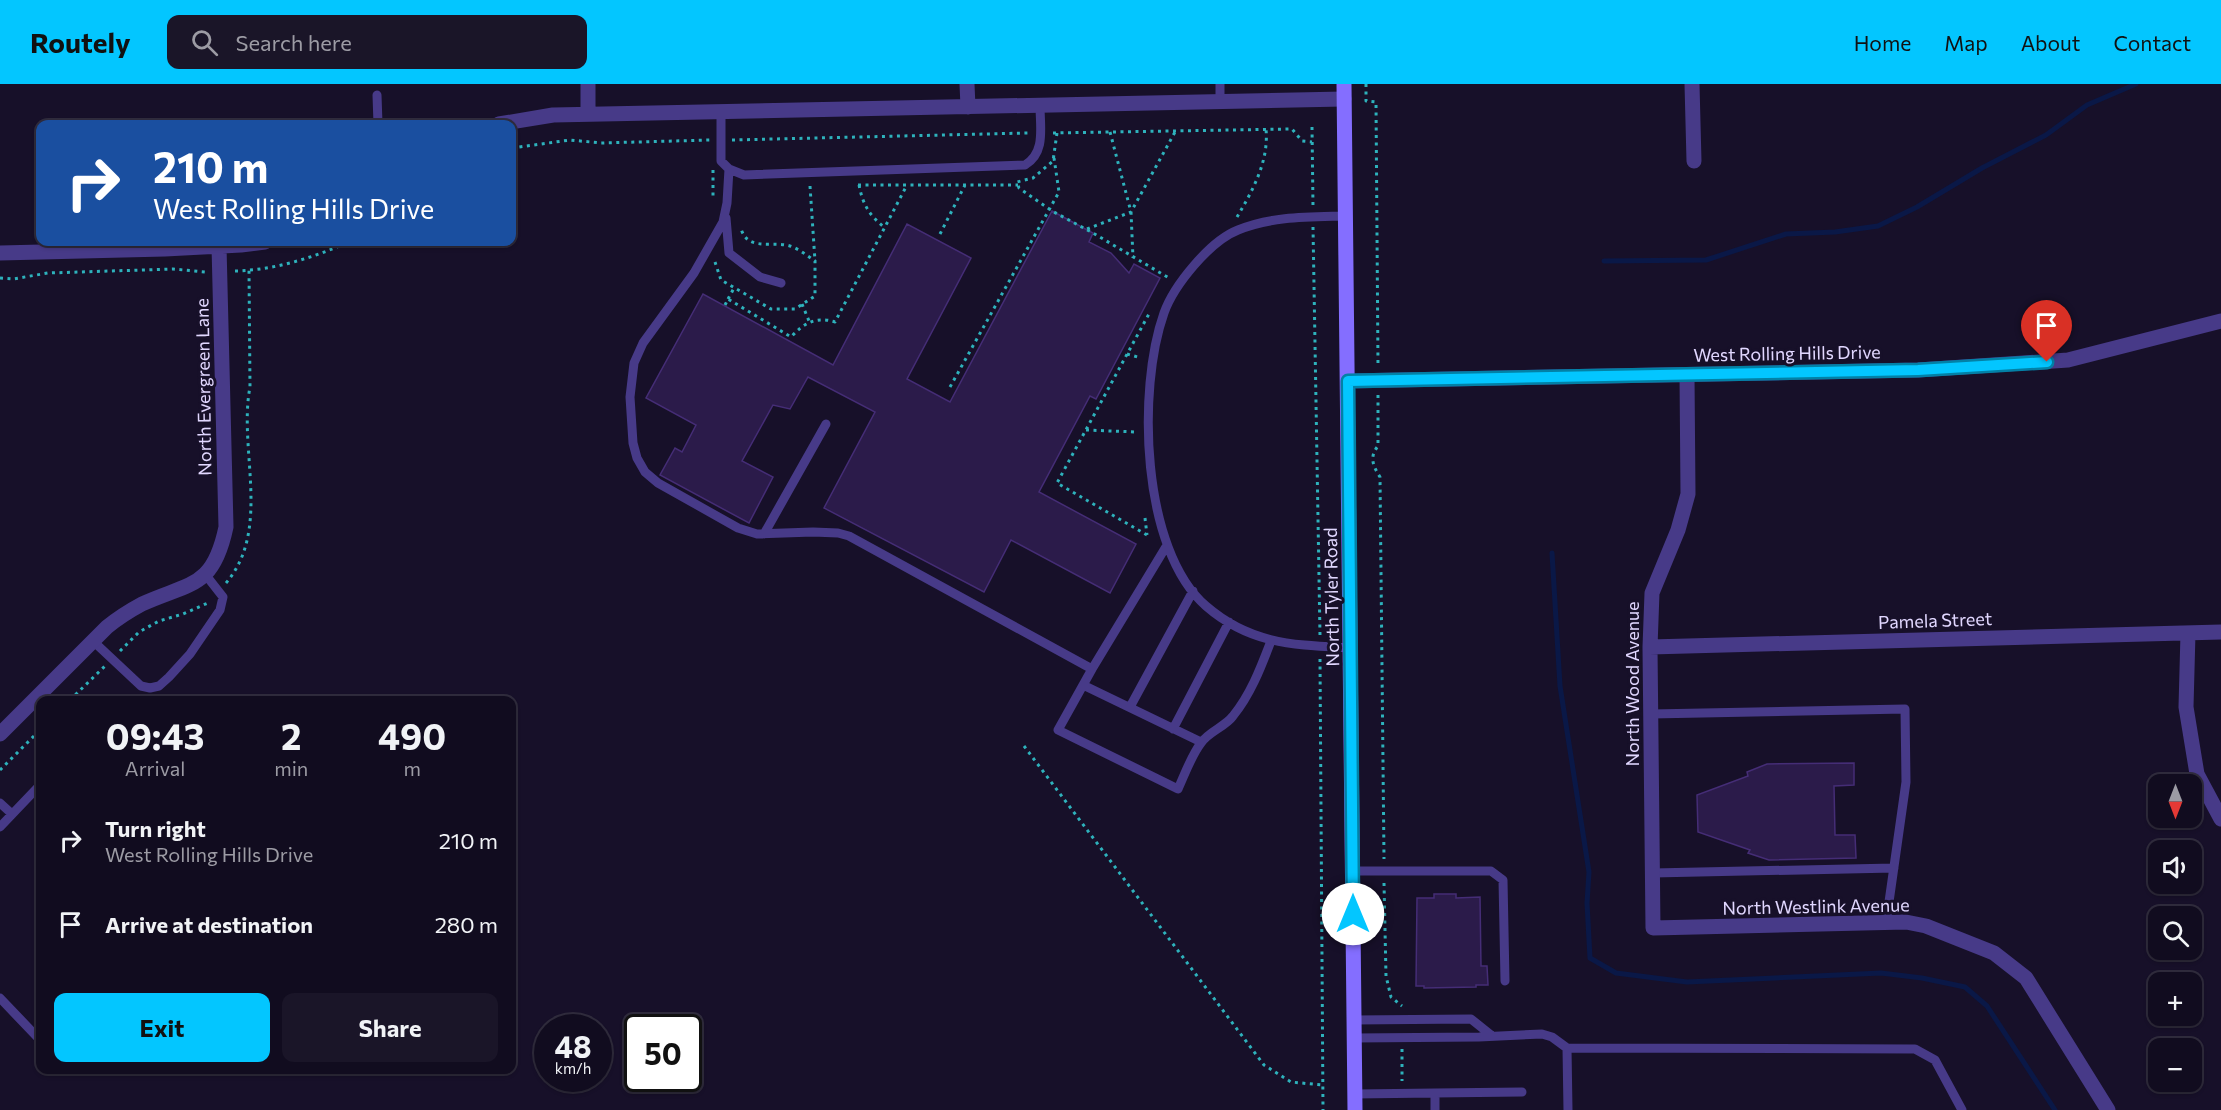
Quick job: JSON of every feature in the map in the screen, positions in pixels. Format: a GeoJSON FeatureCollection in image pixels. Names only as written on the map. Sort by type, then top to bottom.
{"type":"FeatureCollection","features":[{"type":"Feature","properties":{"kind":"main road","name":"North Tyler Road"},"geometry":{"type":"LineString","coordinates":[[1344,91],[1355,1110]]}},
{"type":"Feature","properties":{"kind":"street"},"geometry":{"type":"LineString","coordinates":[[588,84],[588,114]]}},
{"type":"Feature","properties":{"kind":"street"},"geometry":{"type":"LineString","coordinates":[[967,84],[968,107]]}},
{"type":"Feature","properties":{"kind":"street"},"geometry":{"type":"LineString","coordinates":[[1692,84],[1694,162]]}},
{"type":"Feature","properties":{"kind":"street"},"geometry":{"type":"LineString","coordinates":[[516,121],[553,115],[588,114],[1220,102],[1344,91]]}},
{"type":"Feature","properties":{"kind":"street"},"geometry":{"type":"LineString","coordinates":[[0,253],[219,246]]}},
{"type":"Feature","properties":{"kind":"street","name":"North Evergreen Lane"},"geometry":{"type":"LineString","coordinates":[[205,574],[220,554],[226,527],[219,246]]}},
{"type":"Feature","properties":{"kind":"street","name":"West Rolling Hills Drive"},"geometry":{"type":"LineString","coordinates":[[1348,381],[1918,370],[2068,360],[2221,321]]}},
{"type":"Feature","properties":{"kind":"street","name":"North Wood Avenue"},"geometry":{"type":"LineString","coordinates":[[1653,928],[1650,647],[1652,593],[1678,530],[1688,494],[1687,375]]}},
{"type":"Feature","properties":{"kind":"street"},"geometry":{"type":"LineString","coordinates":[[38,696],[93,640],[123,615],[144,604],[184,589],[205,574]]}},
{"type":"Feature","properties":{"kind":"street","name":"Pamela Street"},"geometry":{"type":"LineString","coordinates":[[1650,647],[2221,632]]}},
{"type":"Feature","properties":{"kind":"street"},"geometry":{"type":"LineString","coordinates":[[2188,633],[2186,707],[2197,774],[2221,819]]}},
{"type":"Feature","properties":{"kind":"street"},"geometry":{"type":"LineString","coordinates":[[0,734],[36,698]]}},
{"type":"Feature","properties":{"kind":"street","name":"North Westlink Avenue"},"geometry":{"type":"LineString","coordinates":[[1653,928],[1905,922],[1926,926],[1994,952],[2026,978],[2108,1110]]}},
{"type":"Feature","properties":{"kind":"lane"},"geometry":{"type":"LineString","coordinates":[[1220,84],[1220,102]]}},
{"type":"Feature","properties":{"kind":"lane"},"geometry":{"type":"LineString","coordinates":[[377,95],[378,120]]}},
{"type":"Feature","properties":{"kind":"lane"},"geometry":{"type":"LineString","coordinates":[[721,112],[722,161],[729,169],[744,175],[1025,165],[1035,159],[1040,147],[1040,105]]}},
{"type":"Feature","properties":{"kind":"lane"},"geometry":{"type":"LineString","coordinates":[[729,169],[723,222],[694,273],[643,343],[634,363],[630,397],[633,443],[637,458],[645,472],[658,483],[738,528],[757,534],[813,532],[849,536],[1092,669]]}},
{"type":"Feature","properties":{"kind":"lane"},"geometry":{"type":"LineString","coordinates":[[725,213],[729,253],[760,277],[782,283]]}},
{"type":"Feature","properties":{"kind":"lane"},"geometry":{"type":"LineString","coordinates":[[1346,216],[1284,218],[1237,230],[1218,242],[1186,275],[1164,312],[1154,354],[1149,392],[1149,448],[1157,505],[1167,545],[1178,572],[1205,605],[1229,622],[1271,641],[1351,648]]}},
{"type":"Feature","properties":{"kind":"lane"},"geometry":{"type":"LineString","coordinates":[[764,534],[826,424]]}},
{"type":"Feature","properties":{"kind":"lane"},"geometry":{"type":"LineString","coordinates":[[1167,545],[1058,730],[1178,789],[1201,742],[1231,719],[1240,707],[1259,672],[1271,641]]}},
{"type":"Feature","properties":{"kind":"lane"},"geometry":{"type":"LineString","coordinates":[[93,640],[141,686],[150,688],[159,686],[190,654],[223,603],[223,597],[205,574]]}},
{"type":"Feature","properties":{"kind":"lane"},"geometry":{"type":"LineString","coordinates":[[1130,707],[1193,591]]}},
{"type":"Feature","properties":{"kind":"lane"},"geometry":{"type":"LineString","coordinates":[[1173,729],[1229,622]]}},
{"type":"Feature","properties":{"kind":"lane"},"geometry":{"type":"LineString","coordinates":[[1083,685],[1201,742]]}},
{"type":"Feature","properties":{"kind":"lane"},"geometry":{"type":"LineString","coordinates":[[1651,714],[1905,709],[1906,782],[1886,923]]}},
{"type":"Feature","properties":{"kind":"lane"},"geometry":{"type":"LineString","coordinates":[[0,827],[36,789]]}},
{"type":"Feature","properties":{"kind":"lane"},"geometry":{"type":"LineString","coordinates":[[0,803],[12,814]]}},
{"type":"Feature","properties":{"kind":"lane"},"geometry":{"type":"LineString","coordinates":[[1653,873],[1894,868]]}},
{"type":"Feature","properties":{"kind":"lane"},"geometry":{"type":"LineString","coordinates":[[1353,871],[1491,871],[1503,880],[1504,981]]}},
{"type":"Feature","properties":{"kind":"lane"},"geometry":{"type":"LineString","coordinates":[[0,998],[36,1036]]}},
{"type":"Feature","properties":{"kind":"lane"},"geometry":{"type":"LineString","coordinates":[[1354,1020],[1471,1019],[1491,1035]]}},
{"type":"Feature","properties":{"kind":"lane"},"geometry":{"type":"LineString","coordinates":[[1354,1038],[1542,1034],[1552,1037],[1567,1048],[1915,1049],[1935,1060],[1962,1110]]}},
{"type":"Feature","properties":{"kind":"lane"},"geometry":{"type":"LineString","coordinates":[[1567,1048],[1568,1110]]}},
{"type":"Feature","properties":{"kind":"lane"},"geometry":{"type":"LineString","coordinates":[[1355,1094],[1522,1092]]}},
{"type":"Feature","properties":{"kind":"lane"},"geometry":{"type":"LineString","coordinates":[[1435,1093],[1435,1110]]}},
{"type":"Feature","properties":{"kind":"path"},"geometry":{"type":"LineString","coordinates":[[1366,84],[1366,101],[1376,102],[1378,446],[1373,452],[1372,464],[1380,477],[1386,976],[1391,997],[1402,1006],[1402,1019]]}},
{"type":"Feature","properties":{"kind":"path"},"geometry":{"type":"LineString","coordinates":[[1312,126],[1320,646],[1323,1110]]}},
{"type":"Feature","properties":{"kind":"path"},"geometry":{"type":"LineString","coordinates":[[516,147],[570,140],[601,143],[1292,129],[1302,141],[1312,142]]}},
{"type":"Feature","properties":{"kind":"path"},"geometry":{"type":"LineString","coordinates":[[1087,230],[1131,212],[1175,131]]}},
{"type":"Feature","properties":{"kind":"path"},"geometry":{"type":"LineString","coordinates":[[1110,132],[1131,212],[1133,258]]}},
{"type":"Feature","properties":{"kind":"path"},"geometry":{"type":"LineString","coordinates":[[950,387],[1059,192],[1054,158],[1057,133]]}},
{"type":"Feature","properties":{"kind":"path"},"geometry":{"type":"LineString","coordinates":[[1018,185],[1017,182],[1033,178],[1042,172],[1053,162],[1054,158]]}},
{"type":"Feature","properties":{"kind":"path"},"geometry":{"type":"LineString","coordinates":[[712,162],[713,207]]}},
{"type":"Feature","properties":{"kind":"path"},"geometry":{"type":"LineString","coordinates":[[849,185],[1018,185],[1050,210],[1169,278]]}},
{"type":"Feature","properties":{"kind":"path"},"geometry":{"type":"LineString","coordinates":[[859,185],[862,202],[867,212],[885,228]]}},
{"type":"Feature","properties":{"kind":"path"},"geometry":{"type":"LineString","coordinates":[[728,299],[791,337],[809,321],[826,319],[835,322],[907,185]]}},
{"type":"Feature","properties":{"kind":"path"},"geometry":{"type":"LineString","coordinates":[[940,234],[965,185]]}},
{"type":"Feature","properties":{"kind":"path"},"geometry":{"type":"LineString","coordinates":[[799,186],[820,186]]}},
{"type":"Feature","properties":{"kind":"path"},"geometry":{"type":"LineString","coordinates":[[714,240],[714,260],[721,280],[771,309],[795,309],[815,296],[810,186]]}},
{"type":"Feature","properties":{"kind":"path"},"geometry":{"type":"LineString","coordinates":[[740,227],[750,242],[796,248],[815,261]]}},
{"type":"Feature","properties":{"kind":"path"},"geometry":{"type":"LineString","coordinates":[[0,278],[13,279],[48,273],[173,269],[196,272],[261,270],[318,255],[339,246]]}},
{"type":"Feature","properties":{"kind":"path"},"geometry":{"type":"LineString","coordinates":[[725,305],[734,288]]}},
{"type":"Feature","properties":{"kind":"path"},"geometry":{"type":"LineString","coordinates":[[802,304],[809,321]]}},
{"type":"Feature","properties":{"kind":"path"},"geometry":{"type":"LineString","coordinates":[[1127,354],[1146,360]]}},
{"type":"Feature","properties":{"kind":"path"},"geometry":{"type":"LineString","coordinates":[[1086,430],[1137,432]]}},
{"type":"Feature","properties":{"kind":"path"},"geometry":{"type":"LineString","coordinates":[[0,770],[36,734]]}},
{"type":"Feature","properties":{"kind":"path"},"geometry":{"type":"LineString","coordinates":[[1024,746],[1264,1065],[1291,1082],[1322,1085]]}},
{"type":"Feature","properties":{"kind":"path"},"geometry":{"type":"LineString","coordinates":[[1402,1037],[1402,1094]]}},
{"type":"Feature","properties":{"kind":"building"},"geometry":{"type":"Polygon","coordinates":[[[1052,211],[1093,233],[1089,242],[1111,253],[1129,273],[1134,264],[1160,278],[1096,399],[1090,396],[1039,492],[1136,544],[1110,593],[1011,540],[984,592],[824,508],[875,412],[808,377],[790,409],[773,405],[742,461],[773,477],[749,523],[660,475],[675,448],[682,452],[696,425],[646,398],[703,294],[833,365],[907,224],[971,258],[907,379],[950,402],[1052,211]]]}},
{"type":"Feature","properties":{"kind":"building"},"geometry":{"type":"Polygon","coordinates":[[[1854,763],[1854,785],[1834,786],[1835,835],[1855,835],[1856,858],[1769,860],[1748,853],[1750,850],[1698,832],[1697,795],[1748,776],[1747,772],[1767,764],[1854,763]]]}},
{"type":"Feature","properties":{"kind":"building"},"geometry":{"type":"Polygon","coordinates":[[[1434,894],[1456,894],[1456,898],[1480,897],[1481,966],[1487,966],[1488,985],[1424,988],[1424,986],[1416,986],[1417,898],[1434,898],[1434,894]]]}},
{"type":"Feature","properties":{"kind":"waterway"},"geometry":{"type":"LineString","coordinates":[[1604,261],[1706,260],[1786,234],[1835,232],[1878,226],[1917,207],[1982,168],[2046,135],[2087,105],[2136,84]]}},
{"type":"Feature","properties":{"kind":"waterway"},"geometry":{"type":"LineString","coordinates":[[1552,553],[1560,686],[1589,872],[1587,903],[1590,958],[1616,973],[1687,982],[1881,973],[1922,978],[1965,987],[1987,1006],[2055,1110]]}},
{"type":"Feature","properties":{"kind":"route"},"geometry":{"type":"LineString","coordinates":[[1353,914],[1348,381],[1918,370],[2047,362]]}}]}
